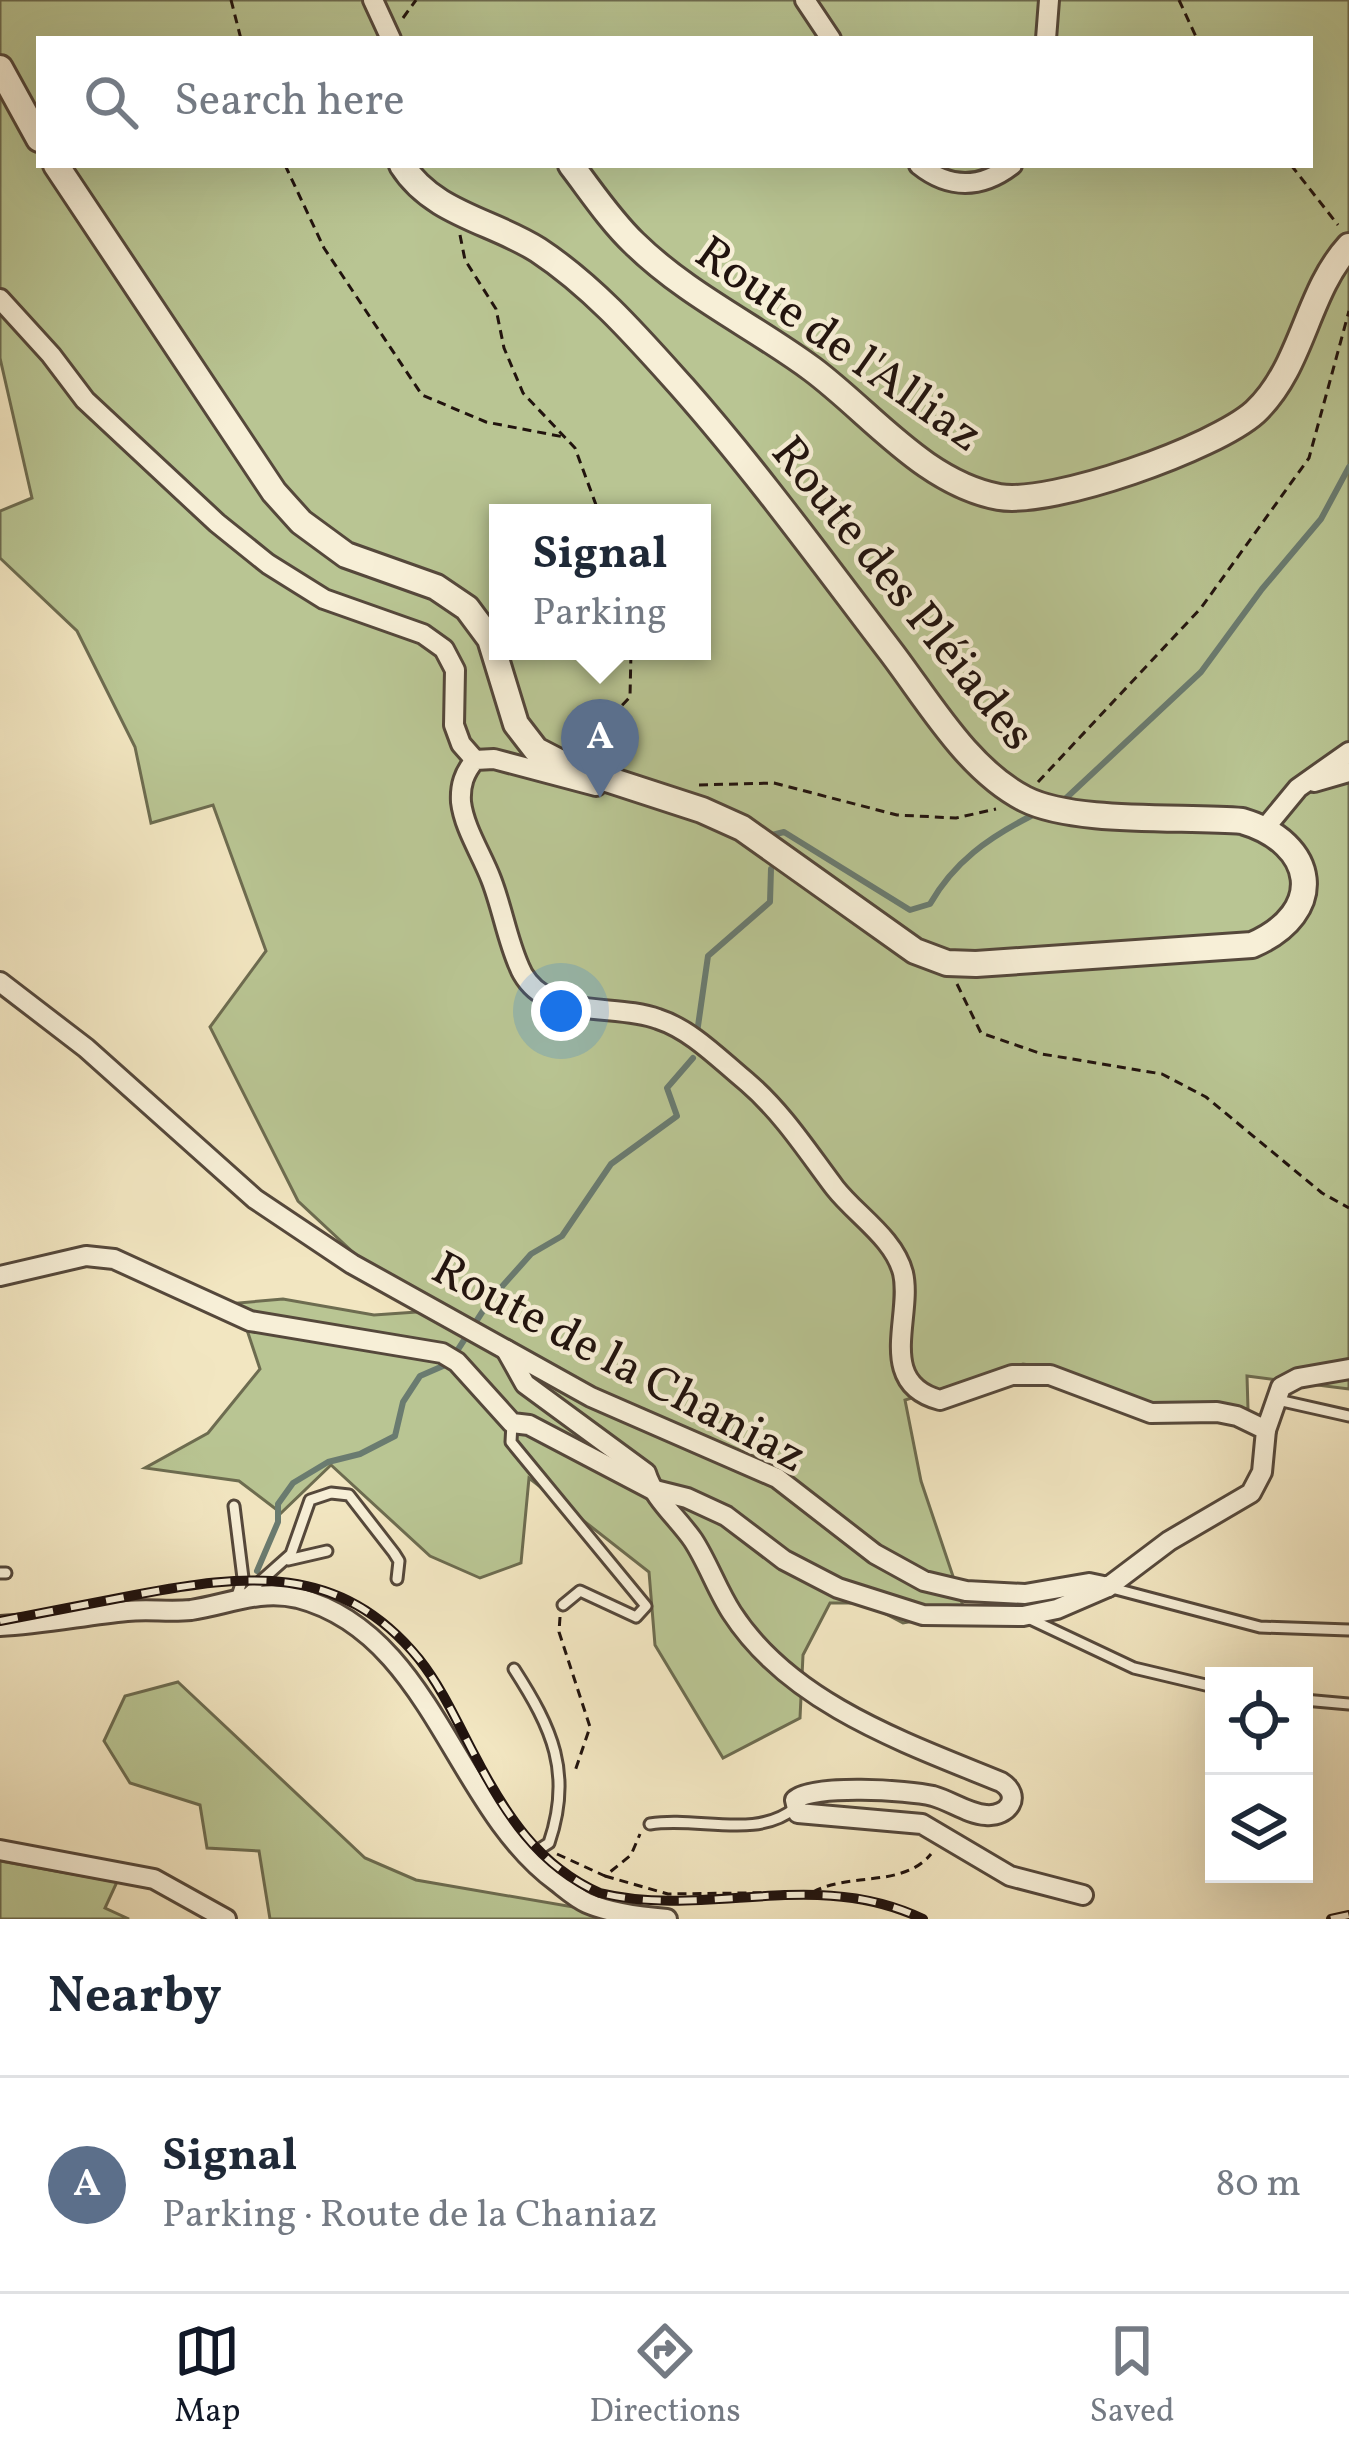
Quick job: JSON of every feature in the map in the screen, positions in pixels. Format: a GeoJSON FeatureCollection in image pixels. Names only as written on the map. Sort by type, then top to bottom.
{"type":"FeatureCollection","features":[{"type":"Feature","properties":{"kind":"street"},"geometry":{"type":"LineString","coordinates":[[373,0],[389,35]]}},
{"type":"Feature","properties":{"kind":"street"},"geometry":{"type":"LineString","coordinates":[[805,0],[829,36]]}},
{"type":"Feature","properties":{"kind":"street"},"geometry":{"type":"LineString","coordinates":[[1046,36],[1048,0]]}},
{"type":"Feature","properties":{"kind":"street"},"geometry":{"type":"LineString","coordinates":[[0,68],[36,134]]}},
{"type":"Feature","properties":{"kind":"street"},"geometry":{"type":"LineString","coordinates":[[58,168],[274,492],[301,522],[346,555],[436,587],[467,608],[489,638]]}},
{"type":"Feature","properties":{"kind":"street","name":"Route des Pléiades"},"geometry":{"type":"LineString","coordinates":[[404,168],[422,190],[461,215],[536,248],[627,327],[732,444],[972,755],[1023,798],[1078,812],[1242,821],[1265,828]]}},
{"type":"Feature","properties":{"kind":"street","name":"Route de l'Alliaz"},"geometry":{"type":"LineString","coordinates":[[573,168],[619,228],[664,269],[745,328],[810,367],[860,413],[950,478],[1010,498],[1054,495],[1090,484],[1233,429],[1257,410],[1278,381],[1328,275],[1349,242]]}},
{"type":"Feature","properties":{"kind":"street"},"geometry":{"type":"LineString","coordinates":[[923,168],[957,184],[989,179],[1007,168]]}},
{"type":"Feature","properties":{"kind":"street"},"geometry":{"type":"LineString","coordinates":[[0,299],[85,400],[268,564],[324,599],[423,634],[444,649],[454,670],[454,725],[461,744],[475,760]]}},
{"type":"Feature","properties":{"kind":"street"},"geometry":{"type":"LineString","coordinates":[[496,660],[508,705],[525,740],[550,759],[742,828],[894,937],[947,964],[1229,947],[1269,937],[1296,915],[1304,884],[1294,853],[1265,828],[1298,788],[1349,752]]}},
{"type":"Feature","properties":{"kind":"street"},"geometry":{"type":"LineString","coordinates":[[623,783],[609,788],[494,759],[475,760],[464,773],[461,807],[489,872],[520,970],[533,988],[564,1003],[660,1019],[697,1040],[766,1101],[899,1261],[905,1292],[901,1360],[908,1378],[921,1392],[940,1400],[1012,1375],[1050,1375],[1151,1413],[1217,1412],[1266,1430]]}},
{"type":"Feature","properties":{"kind":"street"},"geometry":{"type":"LineString","coordinates":[[1298,788],[1349,772]]}},
{"type":"Feature","properties":{"kind":"street","name":"Route de la Chaniaz"},"geometry":{"type":"LineString","coordinates":[[0,982],[86,1048],[255,1199],[352,1264],[591,1397],[777,1478],[875,1555],[924,1581],[966,1591],[1025,1594],[1089,1582],[1108,1587]]}},
{"type":"Feature","properties":{"kind":"street"},"geometry":{"type":"LineString","coordinates":[[0,1276],[86,1256],[114,1259],[250,1321],[450,1357],[512,1423],[529,1425],[651,1489],[727,1516],[784,1560],[838,1588],[923,1615],[1023,1616],[1058,1609],[1108,1587],[1169,1541],[1251,1492],[1262,1472],[1266,1430],[1282,1388],[1298,1378],[1349,1369]]}},
{"type":"Feature","properties":{"kind":"street"},"geometry":{"type":"LineString","coordinates":[[498,1343],[525,1384],[646,1473],[651,1489],[694,1543],[734,1616],[786,1673],[889,1736],[1001,1782],[1013,1797],[1010,1807],[1000,1814],[983,1816],[934,1796],[898,1791],[812,1791],[800,1794],[795,1808],[808,1815],[922,1824],[1010,1876],[1083,1895]]}},
{"type":"Feature","properties":{"kind":"street"},"geometry":{"type":"LineString","coordinates":[[0,1626],[130,1611],[189,1610],[268,1592],[334,1612],[368,1634],[434,1715],[501,1829],[527,1857],[586,1903],[668,1919]]}},
{"type":"Feature","properties":{"kind":"street"},"geometry":{"type":"LineString","coordinates":[[0,1850],[154,1879],[226,1919]]}},
{"type":"Feature","properties":{"kind":"lane"},"geometry":{"type":"LineString","coordinates":[[1274,1400],[1349,1416]]}},
{"type":"Feature","properties":{"kind":"lane"},"geometry":{"type":"LineString","coordinates":[[512,1423],[511,1442],[646,1606],[636,1617],[580,1591],[563,1605]]}},
{"type":"Feature","properties":{"kind":"lane"},"geometry":{"type":"LineString","coordinates":[[238,1599],[291,1554],[310,1500],[332,1493],[349,1495],[394,1553],[399,1561],[397,1579]]}},
{"type":"Feature","properties":{"kind":"lane"},"geometry":{"type":"LineString","coordinates":[[234,1506],[243,1586],[238,1599]]}},
{"type":"Feature","properties":{"kind":"lane"},"geometry":{"type":"LineString","coordinates":[[283,1562],[327,1550]]}},
{"type":"Feature","properties":{"kind":"lane"},"geometry":{"type":"LineString","coordinates":[[1108,1587],[1260,1627],[1349,1630]]}},
{"type":"Feature","properties":{"kind":"lane"},"geometry":{"type":"LineString","coordinates":[[1023,1616],[1134,1668],[1205,1686]]}},
{"type":"Feature","properties":{"kind":"lane"},"geometry":{"type":"LineString","coordinates":[[514,1669],[552,1738],[561,1783],[555,1826],[545,1846],[527,1857]]}},
{"type":"Feature","properties":{"kind":"lane"},"geometry":{"type":"LineString","coordinates":[[1313,1701],[1349,1704]]}},
{"type":"Feature","properties":{"kind":"lane"},"geometry":{"type":"LineString","coordinates":[[650,1824],[672,1820],[762,1827],[780,1821],[795,1808]]}},
{"type":"Feature","properties":{"kind":"path"},"geometry":{"type":"LineString","coordinates":[[231,0],[240,36]]}},
{"type":"Feature","properties":{"kind":"path"},"geometry":{"type":"LineString","coordinates":[[389,35],[416,0]]}},
{"type":"Feature","properties":{"kind":"path"},"geometry":{"type":"LineString","coordinates":[[1178,0],[1196,36]]}},
{"type":"Feature","properties":{"kind":"path"},"geometry":{"type":"LineString","coordinates":[[286,168],[323,248],[422,395],[486,422],[564,436]]}},
{"type":"Feature","properties":{"kind":"path"},"geometry":{"type":"LineString","coordinates":[[1293,168],[1349,242]]}},
{"type":"Feature","properties":{"kind":"path"},"geometry":{"type":"LineString","coordinates":[[461,215],[465,260],[496,309],[504,348],[523,393],[575,448],[596,504]]}},
{"type":"Feature","properties":{"kind":"path"},"geometry":{"type":"LineString","coordinates":[[650,792],[666,787],[774,783],[897,815],[956,818],[1003,808],[1023,798],[1201,608],[1309,458],[1349,311]]}},
{"type":"Feature","properties":{"kind":"path"},"geometry":{"type":"LineString","coordinates":[[567,766],[631,697],[631,660]]}},
{"type":"Feature","properties":{"kind":"path"},"geometry":{"type":"LineString","coordinates":[[947,964],[981,1033],[1042,1054],[1162,1074],[1206,1096],[1322,1193],[1349,1208]]}},
{"type":"Feature","properties":{"kind":"path"},"geometry":{"type":"LineString","coordinates":[[563,1605],[560,1632],[590,1726],[571,1786]]}},
{"type":"Feature","properties":{"kind":"path"},"geometry":{"type":"LineString","coordinates":[[605,1876],[631,1855],[635,1840],[650,1824]]}},
{"type":"Feature","properties":{"kind":"path"},"geometry":{"type":"LineString","coordinates":[[545,1846],[605,1876],[668,1894],[813,1893],[841,1882],[908,1873],[930,1858],[938,1833]]}},
{"type":"Feature","properties":{"kind":"green space"},"geometry":{"type":"Polygon","coordinates":[[[0,0],[1349,0],[1349,1389],[1247,1376],[1248,1409],[1140,1402],[1056,1369],[1023,1364],[905,1400],[921,1481],[965,1612],[903,1623],[865,1603],[830,1603],[803,1655],[800,1718],[723,1758],[655,1645],[649,1572],[529,1478],[521,1563],[480,1578],[430,1556],[331,1465],[281,1513],[239,1481],[145,1468],[208,1433],[260,1369],[238,1303],[283,1299],[374,1315],[417,1312],[298,1201],[210,1027],[266,951],[213,805],[151,823],[135,747],[77,631],[0,558],[0,511],[32,498],[0,358],[0,0]]]}},
{"type":"Feature","properties":{"kind":"green space"},"geometry":{"type":"Polygon","coordinates":[[[178,1682],[365,1858],[416,1880],[643,1919],[270,1919],[259,1851],[207,1848],[200,1805],[130,1783],[104,1741],[125,1696],[178,1682]]]}},
{"type":"Feature","properties":{"kind":"green space"},"geometry":{"type":"Polygon","coordinates":[[[0,1861],[117,1882],[105,1908],[129,1919],[0,1919],[0,1861]]]}},
{"type":"Feature","properties":{"kind":"waterway"},"geometry":{"type":"LineString","coordinates":[[1063,801],[1201,672],[1321,519],[1349,467]]}},
{"type":"Feature","properties":{"kind":"waterway"},"geometry":{"type":"LineString","coordinates":[[772,835],[784,832],[910,910],[930,904],[973,852],[1031,816]]}},
{"type":"Feature","properties":{"kind":"waterway"},"geometry":{"type":"LineString","coordinates":[[697,1033],[708,956],[770,902],[771,869]]}},
{"type":"Feature","properties":{"kind":"waterway"},"geometry":{"type":"LineString","coordinates":[[257,1571],[278,1522],[278,1504],[293,1483],[328,1462],[360,1454],[395,1436],[403,1402],[420,1376],[443,1366],[490,1300],[531,1254],[562,1236],[611,1164],[677,1116],[667,1088],[693,1058]]}},
{"type":"Feature","properties":{"kind":"railway"},"geometry":{"type":"LineString","coordinates":[[0,1621],[215,1582],[289,1583],[323,1591],[357,1605],[389,1628],[419,1659],[511,1816],[541,1852],[578,1882],[600,1893],[641,1899],[842,1897],[883,1904],[923,1919]]}},
{"type":"Feature","properties":{"kind":"railway"},"geometry":{"type":"LineString","coordinates":[[1331,1919],[1349,1915]]}},
{"type":"Feature","properties":{"kind":"place","name":"Signal"},"geometry":{"type":"Point","coordinates":[600,798]}}]}
